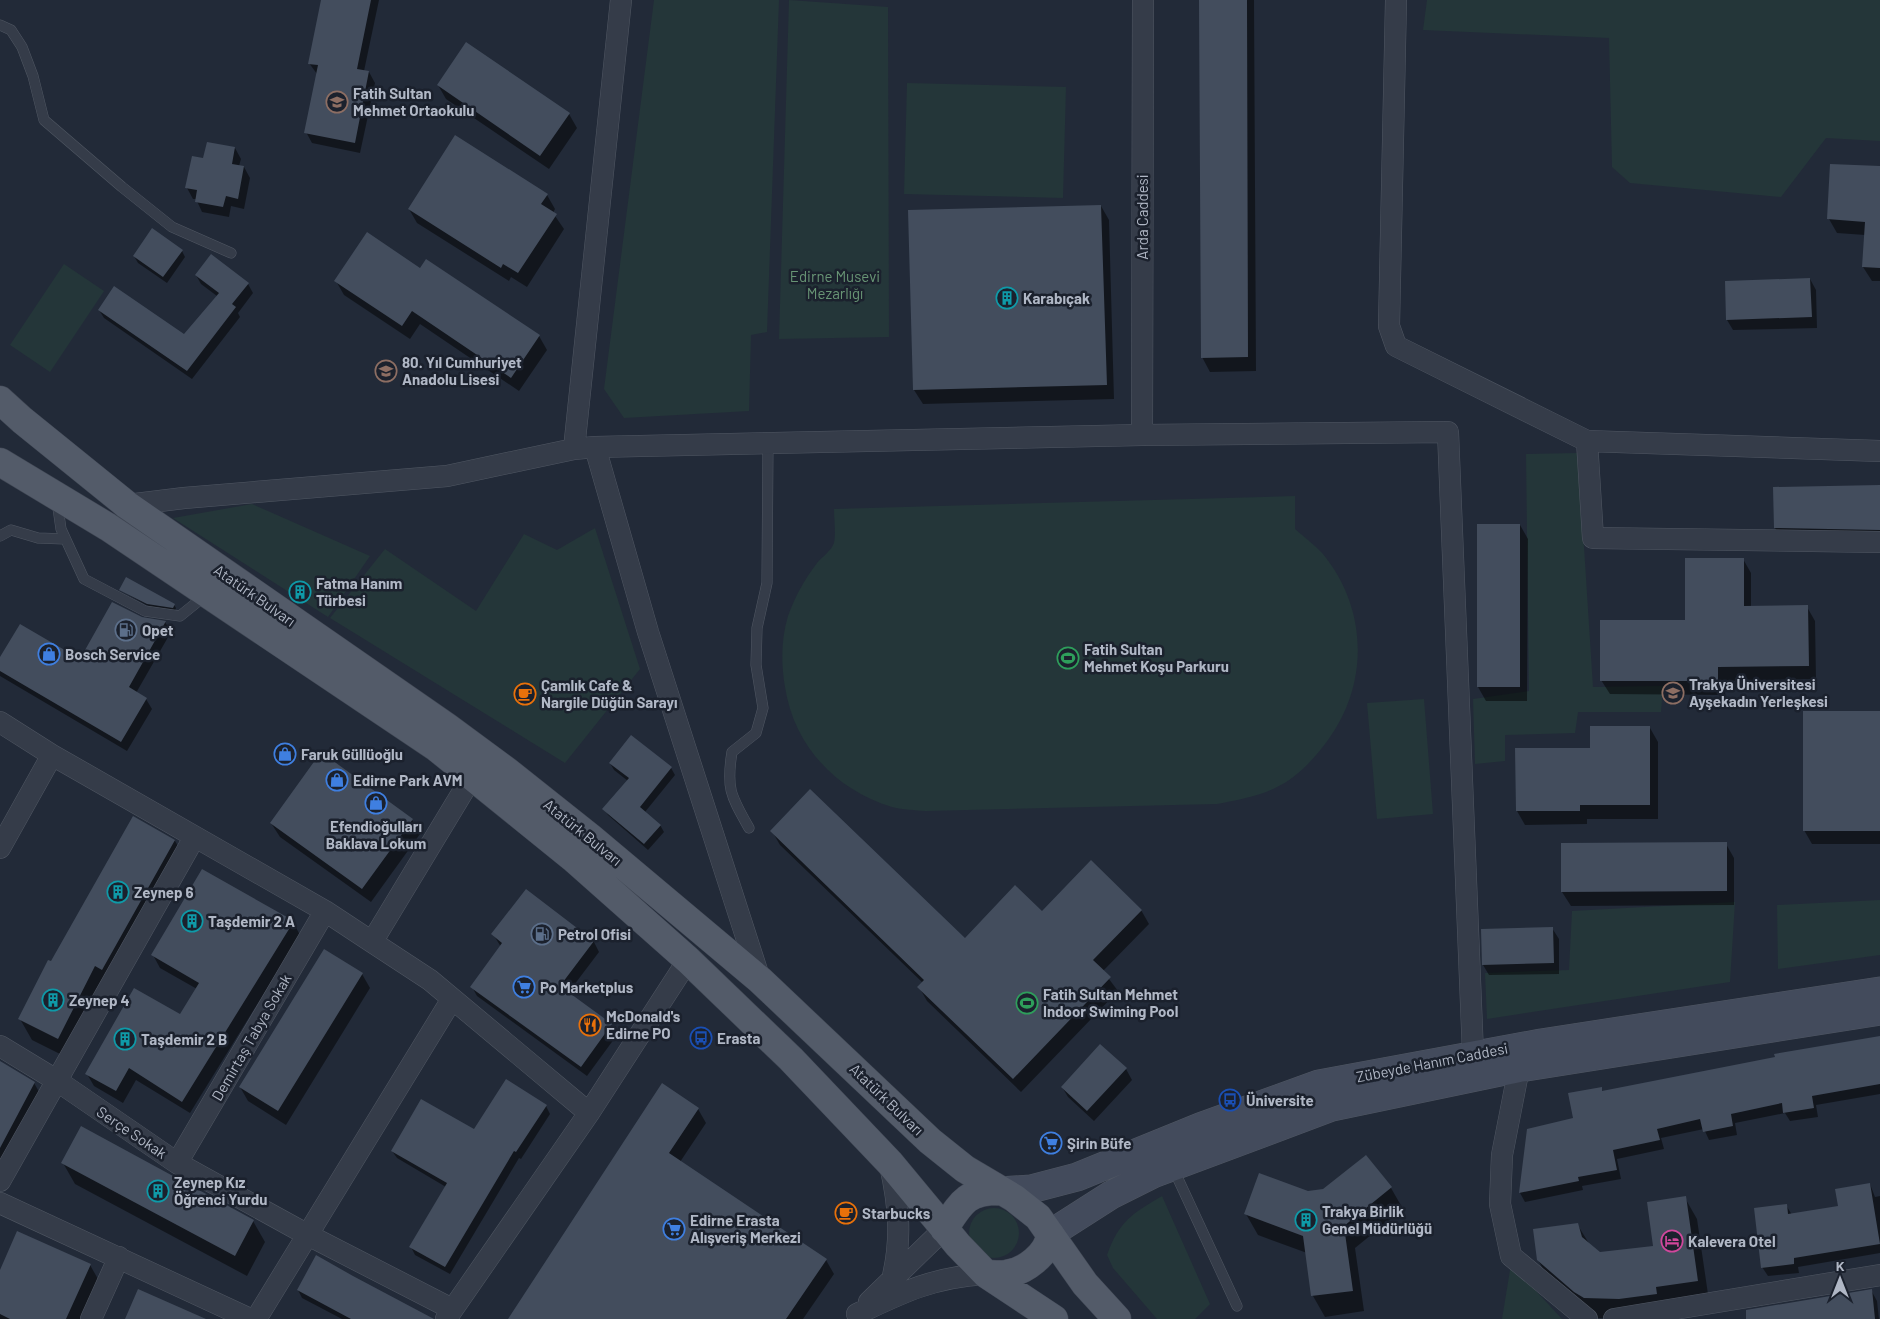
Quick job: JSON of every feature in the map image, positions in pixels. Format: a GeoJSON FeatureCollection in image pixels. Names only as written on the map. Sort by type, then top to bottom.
{"type":"FeatureCollection","features":[{"type":"Feature","properties":{"kind":"main road","name":"Atatürk Bulvarı"},"geometry":{"type":"LineString","coordinates":[[0,400],[127,505],[508,772],[591,838],[760,980],[930,1141],[965,1169],[1026,1207],[1038,1217],[1085,1284],[1116,1319]]}},
{"type":"Feature","properties":{"kind":"main road","name":"Atatürk Bulvarı"},"geometry":{"type":"LineString","coordinates":[[0,462],[108,527],[208,593],[437,748],[473,775],[573,858],[688,960],[791,1059],[890,1163],[944,1228],[986,1274],[1054,1319]]}},
{"type":"Feature","properties":{"kind":"main road","name":"Zübeyde Hanım Caddesi"},"geometry":{"type":"LineString","coordinates":[[1000,1191],[1031,1189],[1077,1177],[1200,1127],[1319,1084],[1473,1054],[1880,991]]}},
{"type":"Feature","properties":{"kind":"main road","name":"Zübeyde Hanım Caddesi"},"geometry":{"type":"LineString","coordinates":[[1050,1234],[1111,1194],[1172,1167],[1332,1107],[1519,1068],[1880,1011]]}},
{"type":"Feature","properties":{"kind":"main road"},"geometry":{"type":"LineString","coordinates":[[944,1228],[959,1206],[973,1194],[1000,1191]]}},
{"type":"Feature","properties":{"kind":"main road"},"geometry":{"type":"LineString","coordinates":[[986,1274],[1006,1274],[1019,1271],[1038,1256],[1049,1239],[1050,1234]]}},
{"type":"Feature","properties":{"kind":"street"},"geometry":{"type":"LineString","coordinates":[[574,449],[621,0]]}},
{"type":"Feature","properties":{"kind":"street","name":"Arda Caddesi"},"geometry":{"type":"LineString","coordinates":[[1142,435],[1143,0]]}},
{"type":"Feature","properties":{"kind":"street"},"geometry":{"type":"LineString","coordinates":[[1396,0],[1389,326],[1396,346],[1587,441],[1880,451]]}},
{"type":"Feature","properties":{"kind":"street"},"geometry":{"type":"LineString","coordinates":[[127,505],[184,498],[447,476],[574,449],[595,447],[1142,435],[1448,432],[1473,1054]]}},
{"type":"Feature","properties":{"kind":"street"},"geometry":{"type":"LineString","coordinates":[[1587,441],[1593,538],[1880,542]]}},
{"type":"Feature","properties":{"kind":"street"},"geometry":{"type":"LineString","coordinates":[[595,447],[648,632],[760,980]]}},
{"type":"Feature","properties":{"kind":"street"},"geometry":{"type":"LineString","coordinates":[[0,722],[52,755],[194,838],[325,911],[430,980],[589,1113]]}},
{"type":"Feature","properties":{"kind":"street"},"geometry":{"type":"LineString","coordinates":[[0,848],[52,755]]}},
{"type":"Feature","properties":{"kind":"street"},"geometry":{"type":"LineString","coordinates":[[372,942],[473,775]]}},
{"type":"Feature","properties":{"kind":"street"},"geometry":{"type":"LineString","coordinates":[[0,1181],[194,838]]}},
{"type":"Feature","properties":{"kind":"street","name":"Demirtaş Tabya Sokak"},"geometry":{"type":"LineString","coordinates":[[177,1163],[325,911]]}},
{"type":"Feature","properties":{"kind":"street"},"geometry":{"type":"LineString","coordinates":[[449,1314],[589,1113],[688,960]]}},
{"type":"Feature","properties":{"kind":"street"},"geometry":{"type":"LineString","coordinates":[[256,1319],[306,1234],[452,999]]}},
{"type":"Feature","properties":{"kind":"street","name":"Serçe Sokak"},"geometry":{"type":"LineString","coordinates":[[0,1046],[56,1080],[177,1163],[449,1314]]}},
{"type":"Feature","properties":{"kind":"street"},"geometry":{"type":"LineString","coordinates":[[1519,1068],[1502,1155],[1500,1204],[1511,1256],[1587,1319]]}},
{"type":"Feature","properties":{"kind":"street"},"geometry":{"type":"LineString","coordinates":[[890,1163],[897,1195],[900,1228],[898,1254],[892,1280]]}},
{"type":"Feature","properties":{"kind":"street"},"geometry":{"type":"LineString","coordinates":[[0,1203],[250,1319]]}},
{"type":"Feature","properties":{"kind":"street"},"geometry":{"type":"LineString","coordinates":[[856,1317],[944,1228]]}},
{"type":"Feature","properties":{"kind":"street"},"geometry":{"type":"LineString","coordinates":[[91,1319],[119,1257]]}},
{"type":"Feature","properties":{"kind":"street"},"geometry":{"type":"LineString","coordinates":[[856,1317],[895,1295],[929,1282],[957,1276],[986,1274]]}},
{"type":"Feature","properties":{"kind":"street"},"geometry":{"type":"LineString","coordinates":[[1614,1319],[1703,1312],[1880,1274]]}},
{"type":"Feature","properties":{"kind":"lane"},"geometry":{"type":"LineString","coordinates":[[0,25],[11,30],[22,47],[33,76],[44,120],[172,227],[231,253]]}},
{"type":"Feature","properties":{"kind":"lane"},"geometry":{"type":"LineString","coordinates":[[749,828],[733,799],[728,777],[732,752],[756,733],[763,708],[756,665],[757,628],[767,583],[768,442]]}},
{"type":"Feature","properties":{"kind":"lane"},"geometry":{"type":"LineString","coordinates":[[56,495],[65,539],[84,579],[145,611],[180,616],[208,593]]}},
{"type":"Feature","properties":{"kind":"lane"},"geometry":{"type":"LineString","coordinates":[[0,536],[11,530],[38,538],[65,539]]}},
{"type":"Feature","properties":{"kind":"lane"},"geometry":{"type":"LineString","coordinates":[[1172,1167],[1238,1306]]}},
{"type":"Feature","properties":{"kind":"green space"},"geometry":{"type":"Polygon","coordinates":[[[654,0],[779,0],[767,332],[751,335],[749,411],[624,418],[604,389],[654,0]]]}},
{"type":"Feature","properties":{"kind":"green space","name":"Edirne Musevi Mezarlığı"},"geometry":{"type":"Polygon","coordinates":[[[789,0],[888,7],[889,337],[779,339],[789,0]]]}},
{"type":"Feature","properties":{"kind":"green space"},"geometry":{"type":"Polygon","coordinates":[[[1427,0],[1880,0],[1880,141],[1826,138],[1781,197],[1630,183],[1612,167],[1609,38],[1423,30],[1427,0]]]}},
{"type":"Feature","properties":{"kind":"green space"},"geometry":{"type":"Polygon","coordinates":[[[907,83],[1066,87],[1063,198],[904,194],[907,83]]]}},
{"type":"Feature","properties":{"kind":"green space"},"geometry":{"type":"Polygon","coordinates":[[[64,264],[104,291],[50,372],[10,345],[64,264]]]}},
{"type":"Feature","properties":{"kind":"green space"},"geometry":{"type":"Polygon","coordinates":[[[1578,453],[1593,687],[1663,686],[1661,712],[1578,712],[1575,733],[1505,735],[1505,761],[1475,764],[1473,699],[1529,691],[1526,454],[1578,453]]]}},
{"type":"Feature","properties":{"kind":"green space","name":"Fatih Sultan Mehmet Koşu Parkuru"},"geometry":{"type":"Polygon","coordinates":[[[1295,496],[1295,529],[1323,554],[1338,575],[1349,598],[1355,622],[1358,647],[1351,695],[1341,718],[1317,754],[1291,779],[1275,788],[1254,796],[1217,804],[926,811],[905,809],[892,807],[872,799],[836,777],[821,763],[808,746],[798,728],[790,708],[785,687],[782,660],[784,634],[788,616],[800,589],[817,563],[833,546],[835,530],[834,509],[1295,496]]]}},
{"type":"Feature","properties":{"kind":"green space"},"geometry":{"type":"Polygon","coordinates":[[[252,504],[370,556],[328,617],[173,518],[252,504]]]}},
{"type":"Feature","properties":{"kind":"green space"},"geometry":{"type":"Polygon","coordinates":[[[595,528],[640,669],[565,763],[330,618],[385,549],[476,611],[524,534],[557,550],[595,528]]]}},
{"type":"Feature","properties":{"kind":"green space"},"geometry":{"type":"Polygon","coordinates":[[[1424,699],[1433,814],[1377,819],[1367,703],[1424,699]]]}},
{"type":"Feature","properties":{"kind":"green space"},"geometry":{"type":"Polygon","coordinates":[[[1880,900],[1880,955],[1778,969],[1777,905],[1880,900]]]}},
{"type":"Feature","properties":{"kind":"green space"},"geometry":{"type":"Polygon","coordinates":[[[1735,902],[1730,982],[1487,1019],[1485,973],[1569,970],[1572,911],[1735,902]]]}},
{"type":"Feature","properties":{"kind":"green space"},"geometry":{"type":"Polygon","coordinates":[[[1162,1196],[1210,1304],[1195,1319],[1157,1319],[1113,1268],[1107,1255],[1116,1234],[1122,1226],[1142,1208],[1162,1196]]]}},
{"type":"Feature","properties":{"kind":"green space"},"geometry":{"type":"Polygon","coordinates":[[[994,1208],[1004,1210],[1012,1215],[1017,1223],[1019,1233],[1017,1243],[1012,1251],[1004,1256],[994,1258],[984,1256],[976,1251],[971,1243],[969,1233],[971,1223],[976,1215],[984,1210],[994,1208]]]}},
{"type":"Feature","properties":{"kind":"green space"},"geometry":{"type":"Polygon","coordinates":[[[1511,1264],[1562,1319],[1502,1319],[1511,1264]]]}},
{"type":"Feature","properties":{"kind":"building","name":"Fatih Sultan Mehmet Ortaokulu"},"geometry":{"type":"Polygon","coordinates":[[[321,0],[371,0],[357,69],[369,71],[355,143],[304,133],[318,65],[308,64],[321,0]]]}},
{"type":"Feature","properties":{"kind":"building"},"geometry":{"type":"Polygon","coordinates":[[[1199,0],[1247,0],[1248,357],[1201,358],[1199,0]]]}},
{"type":"Feature","properties":{"kind":"building"},"geometry":{"type":"Polygon","coordinates":[[[466,42],[570,113],[540,156],[437,85],[466,42]]]}},
{"type":"Feature","properties":{"kind":"building"},"geometry":{"type":"Polygon","coordinates":[[[455,135],[548,194],[541,204],[557,214],[518,273],[503,264],[501,268],[408,209],[455,135]]]}},
{"type":"Feature","properties":{"kind":"building"},"geometry":{"type":"Polygon","coordinates":[[[207,142],[235,147],[232,164],[244,166],[238,199],[226,196],[223,207],[195,202],[197,190],[185,188],[192,156],[203,158],[207,142]]]}},
{"type":"Feature","properties":{"kind":"building"},"geometry":{"type":"Polygon","coordinates":[[[1830,164],[1880,166],[1880,268],[1862,267],[1865,222],[1827,219],[1830,164]]]}},
{"type":"Feature","properties":{"kind":"building","name":"Karabıçak"},"geometry":{"type":"Polygon","coordinates":[[[1101,205],[1107,385],[913,390],[908,210],[1101,205]]]}},
{"type":"Feature","properties":{"kind":"building"},"geometry":{"type":"Polygon","coordinates":[[[152,228],[183,250],[163,277],[133,256],[152,228]]]}},
{"type":"Feature","properties":{"kind":"building"},"geometry":{"type":"Polygon","coordinates":[[[367,232],[420,268],[426,259],[540,335],[511,378],[412,311],[402,326],[334,281],[367,232]]]}},
{"type":"Feature","properties":{"kind":"building"},"geometry":{"type":"Polygon","coordinates":[[[211,254],[249,283],[232,304],[236,307],[187,371],[98,310],[114,286],[184,334],[219,293],[195,275],[211,254]]]}},
{"type":"Feature","properties":{"kind":"building"},"geometry":{"type":"Polygon","coordinates":[[[1810,278],[1812,317],[1726,320],[1725,281],[1810,278]]]}},
{"type":"Feature","properties":{"kind":"building"},"geometry":{"type":"Polygon","coordinates":[[[1880,485],[1880,530],[1774,528],[1773,487],[1880,485]]]}},
{"type":"Feature","properties":{"kind":"building"},"geometry":{"type":"Polygon","coordinates":[[[1477,524],[1520,524],[1520,687],[1477,687],[1477,524]]]}},
{"type":"Feature","properties":{"kind":"building"},"geometry":{"type":"Polygon","coordinates":[[[1685,558],[1744,558],[1744,606],[1808,605],[1809,666],[1718,667],[1718,681],[1600,681],[1600,620],[1685,620],[1685,558]]]}},
{"type":"Feature","properties":{"kind":"building"},"geometry":{"type":"Polygon","coordinates":[[[126,577],[175,604],[173,608],[147,604],[119,590],[126,577]]]}},
{"type":"Feature","properties":{"kind":"building"},"geometry":{"type":"Polygon","coordinates":[[[112,602],[142,617],[166,621],[129,687],[147,698],[121,742],[0,671],[0,657],[20,624],[80,659],[112,602]]]}},
{"type":"Feature","properties":{"kind":"building"},"geometry":{"type":"Polygon","coordinates":[[[1803,711],[1880,711],[1880,831],[1803,831],[1803,711]]]}},
{"type":"Feature","properties":{"kind":"building"},"geometry":{"type":"Polygon","coordinates":[[[1590,726],[1650,726],[1650,805],[1580,805],[1580,811],[1516,811],[1515,748],[1590,748],[1590,726]]]}},
{"type":"Feature","properties":{"kind":"building"},"geometry":{"type":"Polygon","coordinates":[[[631,735],[672,767],[640,807],[661,825],[644,844],[602,809],[629,778],[609,763],[631,735]]]}},
{"type":"Feature","properties":{"kind":"building"},"geometry":{"type":"Polygon","coordinates":[[[321,752],[413,819],[362,889],[270,823],[321,752]]]}},
{"type":"Feature","properties":{"kind":"building"},"geometry":{"type":"Polygon","coordinates":[[[810,789],[965,938],[1015,885],[1042,911],[1091,860],[1142,910],[1093,960],[1111,977],[1013,1079],[917,987],[924,980],[770,831],[810,789]]]}},
{"type":"Feature","properties":{"kind":"building","name":"Zeynep 6"},"geometry":{"type":"Polygon","coordinates":[[[133,816],[175,840],[102,970],[95,966],[58,1039],[18,1019],[48,960],[51,961],[133,816]]]}},
{"type":"Feature","properties":{"kind":"building"},"geometry":{"type":"Polygon","coordinates":[[[1727,842],[1727,891],[1561,892],[1561,843],[1727,842]]]}},
{"type":"Feature","properties":{"kind":"building"},"geometry":{"type":"Polygon","coordinates":[[[202,869],[294,921],[182,1102],[129,1068],[116,1091],[85,1074],[134,988],[180,1014],[199,983],[151,955],[202,869]]]}},
{"type":"Feature","properties":{"kind":"building"},"geometry":{"type":"Polygon","coordinates":[[[526,889],[594,941],[560,986],[612,1024],[581,1067],[470,987],[502,943],[491,934],[526,889]]]}},
{"type":"Feature","properties":{"kind":"building"},"geometry":{"type":"Polygon","coordinates":[[[1553,927],[1554,963],[1482,965],[1481,929],[1553,927]]]}},
{"type":"Feature","properties":{"kind":"building"},"geometry":{"type":"Polygon","coordinates":[[[324,949],[363,973],[278,1111],[239,1087],[324,949]]]}},
{"type":"Feature","properties":{"kind":"building"},"geometry":{"type":"Polygon","coordinates":[[[1880,1036],[1880,1084],[1812,1096],[1814,1108],[1783,1113],[1782,1103],[1731,1114],[1733,1126],[1703,1132],[1700,1119],[1657,1129],[1660,1140],[1613,1150],[1617,1170],[1578,1177],[1579,1181],[1519,1193],[1527,1129],[1573,1118],[1568,1093],[1602,1087],[1602,1091],[1775,1057],[1774,1054],[1880,1036]]]}},
{"type":"Feature","properties":{"kind":"building"},"geometry":{"type":"Polygon","coordinates":[[[1100,1044],[1127,1068],[1087,1111],[1061,1087],[1100,1044]]]}},
{"type":"Feature","properties":{"kind":"building"},"geometry":{"type":"Polygon","coordinates":[[[0,1061],[35,1082],[0,1148],[0,1061]]]}},
{"type":"Feature","properties":{"kind":"building"},"geometry":{"type":"Polygon","coordinates":[[[506,1079],[547,1105],[516,1152],[514,1151],[445,1267],[409,1247],[447,1183],[391,1151],[421,1099],[474,1129],[506,1079]]]}},
{"type":"Feature","properties":{"kind":"building","name":"Edirne Erasta Alışveriş Merkezi"},"geometry":{"type":"Polygon","coordinates":[[[662,1083],[699,1108],[669,1153],[827,1259],[786,1319],[508,1319],[662,1083]]]}},
{"type":"Feature","properties":{"kind":"building","name":"Zeynep Kız Öğrenci Yurdu"},"geometry":{"type":"Polygon","coordinates":[[[81,1126],[254,1220],[235,1256],[61,1163],[81,1126]]]}},
{"type":"Feature","properties":{"kind":"building","name":"Trakya Birlik Genel Müdürlüğü"},"geometry":{"type":"Polygon","coordinates":[[[1366,1155],[1392,1187],[1344,1226],[1353,1291],[1311,1296],[1303,1236],[1244,1214],[1259,1173],[1308,1191],[1323,1189],[1366,1155]]]}},
{"type":"Feature","properties":{"kind":"building"},"geometry":{"type":"Polygon","coordinates":[[[1870,1183],[1880,1244],[1794,1258],[1794,1264],[1761,1268],[1754,1208],[1787,1204],[1788,1214],[1838,1206],[1835,1189],[1870,1183]]]}},
{"type":"Feature","properties":{"kind":"building"},"geometry":{"type":"Polygon","coordinates":[[[1686,1196],[1698,1281],[1656,1287],[1657,1294],[1619,1299],[1584,1298],[1574,1292],[1537,1260],[1533,1229],[1578,1223],[1582,1237],[1600,1252],[1653,1246],[1647,1202],[1686,1196]]]}},
{"type":"Feature","properties":{"kind":"building"},"geometry":{"type":"Polygon","coordinates":[[[17,1231],[91,1264],[66,1319],[10,1319],[0,1314],[0,1270],[17,1231]]]}},
{"type":"Feature","properties":{"kind":"building"},"geometry":{"type":"Polygon","coordinates":[[[316,1255],[434,1319],[351,1319],[297,1290],[316,1255]]]}},
{"type":"Feature","properties":{"kind":"building"},"geometry":{"type":"Polygon","coordinates":[[[138,1289],[206,1319],[125,1319],[138,1289]]]}},
{"type":"Feature","properties":{"kind":"building"},"geometry":{"type":"Polygon","coordinates":[[[1872,1289],[1875,1319],[1746,1319],[1746,1310],[1872,1289]]]}},
{"type":"Feature","properties":{"kind":"place","name":"Fatih Sultan Mehmet Ortaokulu"},"geometry":{"type":"Point","coordinates":[337,102]}},
{"type":"Feature","properties":{"kind":"place","name":"Karabıçak"},"geometry":{"type":"Point","coordinates":[1007,298]}},
{"type":"Feature","properties":{"kind":"place","name":"80. Yıl Cumhuriyet Anadolu Lisesi"},"geometry":{"type":"Point","coordinates":[386,371]}},
{"type":"Feature","properties":{"kind":"place","name":"Fatma Hanım Türbesi"},"geometry":{"type":"Point","coordinates":[300,592]}},
{"type":"Feature","properties":{"kind":"place","name":"Opet"},"geometry":{"type":"Point","coordinates":[126,630]}},
{"type":"Feature","properties":{"kind":"place","name":"Bosch Service"},"geometry":{"type":"Point","coordinates":[49,654]}},
{"type":"Feature","properties":{"kind":"place","name":"Fatih Sultan Mehmet Koşu Parkuru"},"geometry":{"type":"Point","coordinates":[1068,658]}},
{"type":"Feature","properties":{"kind":"place","name":"Trakya Üniversitesi Ayşekadın Yerleşkesi"},"geometry":{"type":"Point","coordinates":[1673,693]}},
{"type":"Feature","properties":{"kind":"place","name":"Çamlık Cafe & Nargile Düğün Sarayı"},"geometry":{"type":"Point","coordinates":[525,694]}},
{"type":"Feature","properties":{"kind":"place","name":"Faruk Güllüoğlu"},"geometry":{"type":"Point","coordinates":[285,754]}},
{"type":"Feature","properties":{"kind":"place","name":"Edirne Park AVM"},"geometry":{"type":"Point","coordinates":[337,780]}},
{"type":"Feature","properties":{"kind":"place","name":"Efendioğulları Baklava Lokum"},"geometry":{"type":"Point","coordinates":[376,803]}},
{"type":"Feature","properties":{"kind":"place","name":"Zeynep 6"},"geometry":{"type":"Point","coordinates":[118,892]}},
{"type":"Feature","properties":{"kind":"place","name":"Taşdemir 2 A"},"geometry":{"type":"Point","coordinates":[192,921]}},
{"type":"Feature","properties":{"kind":"place","name":"Petrol Ofisi"},"geometry":{"type":"Point","coordinates":[542,934]}},
{"type":"Feature","properties":{"kind":"place","name":"Po Marketplus"},"geometry":{"type":"Point","coordinates":[524,987]}},
{"type":"Feature","properties":{"kind":"place","name":"Zeynep 4"},"geometry":{"type":"Point","coordinates":[53,1000]}},
{"type":"Feature","properties":{"kind":"place","name":"Fatih Sultan Mehmet Indoor Swiming Pool"},"geometry":{"type":"Point","coordinates":[1027,1003]}},
{"type":"Feature","properties":{"kind":"place","name":"McDonald's Edirne PO"},"geometry":{"type":"Point","coordinates":[590,1025]}},
{"type":"Feature","properties":{"kind":"place","name":"Erasta"},"geometry":{"type":"Point","coordinates":[701,1038]}},
{"type":"Feature","properties":{"kind":"place","name":"Taşdemir 2 B"},"geometry":{"type":"Point","coordinates":[125,1039]}},
{"type":"Feature","properties":{"kind":"place","name":"Üniversite"},"geometry":{"type":"Point","coordinates":[1230,1100]}},
{"type":"Feature","properties":{"kind":"place","name":"Şirin Büfe"},"geometry":{"type":"Point","coordinates":[1051,1143]}},
{"type":"Feature","properties":{"kind":"place","name":"Zeynep Kız Öğrenci Yurdu"},"geometry":{"type":"Point","coordinates":[158,1191]}},
{"type":"Feature","properties":{"kind":"place","name":"Starbucks"},"geometry":{"type":"Point","coordinates":[846,1213]}},
{"type":"Feature","properties":{"kind":"place","name":"Trakya Birlik Genel Müdürlüğü"},"geometry":{"type":"Point","coordinates":[1306,1220]}},
{"type":"Feature","properties":{"kind":"place","name":"Edirne Erasta Alışveriş Merkezi"},"geometry":{"type":"Point","coordinates":[674,1229]}},
{"type":"Feature","properties":{"kind":"place","name":"Kalevera Otel"},"geometry":{"type":"Point","coordinates":[1672,1241]}}]}
